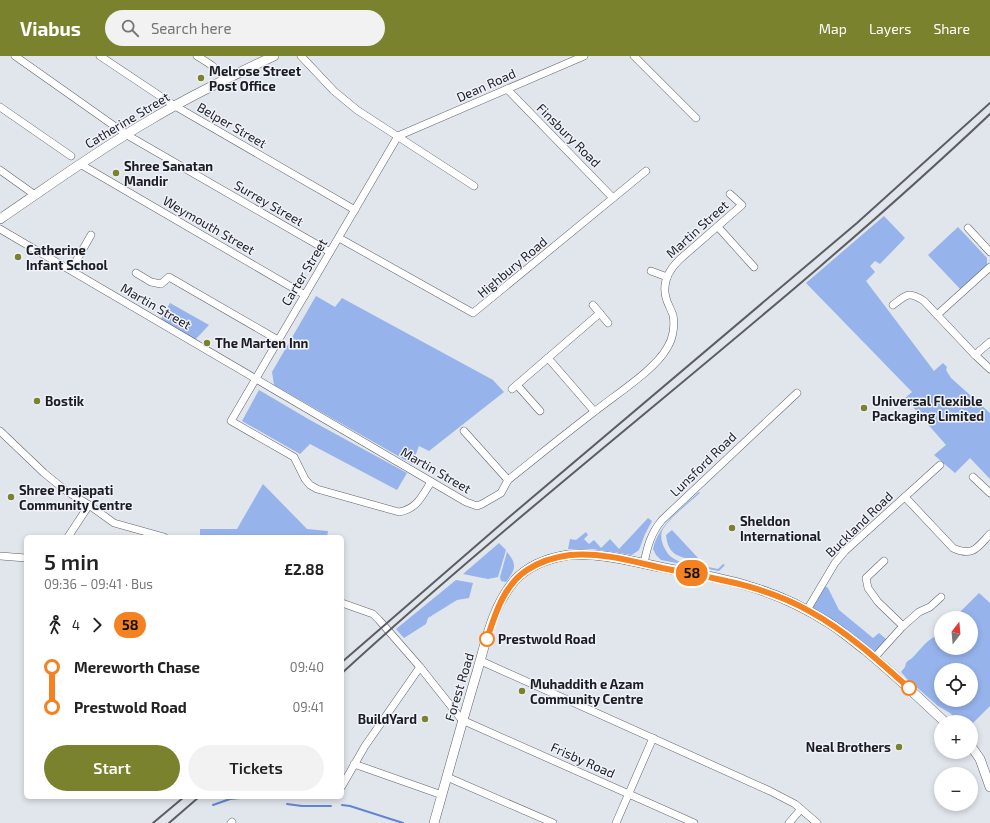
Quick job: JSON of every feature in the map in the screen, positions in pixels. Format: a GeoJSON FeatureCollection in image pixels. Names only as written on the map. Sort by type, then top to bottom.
{"type":"FeatureCollection","features":[{"type":"Feature","properties":{"kind":"street","name":"Surrey Street"},"geometry":{"type":"LineString","coordinates":[[15,56],[127,134],[330,252]]}},
{"type":"Feature","properties":{"kind":"street","name":"Belper Street"},"geometry":{"type":"LineString","coordinates":[[100,56],[175,106],[355,210]]}},
{"type":"Feature","properties":{"kind":"street"},"geometry":{"type":"LineString","coordinates":[[197,56],[223,75],[225,79]]}},
{"type":"Feature","properties":{"kind":"street","name":"Catherine Street"},"geometry":{"type":"LineString","coordinates":[[0,219],[80,164],[127,134],[225,79],[274,56]]}},
{"type":"Feature","properties":{"kind":"street"},"geometry":{"type":"LineString","coordinates":[[301,56],[334,91],[357,110],[474,186]]}},
{"type":"Feature","properties":{"kind":"street","name":"Dean Road"},"geometry":{"type":"LineString","coordinates":[[398,136],[584,56]]}},
{"type":"Feature","properties":{"kind":"street"},"geometry":{"type":"LineString","coordinates":[[634,56],[696,118]]}},
{"type":"Feature","properties":{"kind":"street","name":"Finsbury Road"},"geometry":{"type":"LineString","coordinates":[[507,89],[614,198]]}},
{"type":"Feature","properties":{"kind":"street"},"geometry":{"type":"LineString","coordinates":[[0,107],[70,156]]}},
{"type":"Feature","properties":{"kind":"street","name":"Carter Street"},"geometry":{"type":"LineString","coordinates":[[398,136],[231,421],[294,457],[305,479],[310,485],[324,491],[399,512],[406,511],[418,503],[431,482]]}},
{"type":"Feature","properties":{"kind":"street","name":"Weymouth Street"},"geometry":{"type":"LineString","coordinates":[[80,164],[305,295]]}},
{"type":"Feature","properties":{"kind":"street"},"geometry":{"type":"LineString","coordinates":[[0,170],[35,195]]}},
{"type":"Feature","properties":{"kind":"street","name":"Highbury Road"},"geometry":{"type":"LineString","coordinates":[[339,238],[474,313],[646,171]]}},
{"type":"Feature","properties":{"kind":"street","name":"Martin Street"},"geometry":{"type":"LineString","coordinates":[[0,229],[431,482],[466,502],[478,506],[501,493],[508,480],[652,367],[667,349],[673,332],[673,324],[671,310],[666,296],[666,277],[671,268],[742,205],[730,194]]}},
{"type":"Feature","properties":{"kind":"street"},"geometry":{"type":"LineString","coordinates":[[718,227],[754,267]]}},
{"type":"Feature","properties":{"kind":"street"},"geometry":{"type":"LineString","coordinates":[[968,228],[990,252]]}},
{"type":"Feature","properties":{"kind":"street"},"geometry":{"type":"LineString","coordinates":[[71,270],[91,235]]}},
{"type":"Feature","properties":{"kind":"street"},"geometry":{"type":"LineString","coordinates":[[937,315],[990,267]]}},
{"type":"Feature","properties":{"kind":"street"},"geometry":{"type":"LineString","coordinates":[[651,272],[666,277]]}},
{"type":"Feature","properties":{"kind":"street"},"geometry":{"type":"LineString","coordinates":[[136,273],[151,282],[161,284],[169,277],[278,340]]}},
{"type":"Feature","properties":{"kind":"street"},"geometry":{"type":"LineString","coordinates":[[893,305],[906,295],[915,295],[924,301],[990,369]]}},
{"type":"Feature","properties":{"kind":"street"},"geometry":{"type":"LineString","coordinates":[[593,305],[608,323]]}},
{"type":"Feature","properties":{"kind":"street"},"geometry":{"type":"LineString","coordinates":[[540,411],[514,387],[600,313]]}},
{"type":"Feature","properties":{"kind":"street"},"geometry":{"type":"LineString","coordinates":[[975,355],[990,342]]}},
{"type":"Feature","properties":{"kind":"street"},"geometry":{"type":"LineString","coordinates":[[548,358],[594,411]]}},
{"type":"Feature","properties":{"kind":"street","name":"Lunsford Road"},"geometry":{"type":"LineString","coordinates":[[644,564],[648,546],[654,530],[662,520],[797,393]]}},
{"type":"Feature","properties":{"kind":"street"},"geometry":{"type":"LineString","coordinates":[[0,431],[44,473],[65,490],[114,523],[157,535]]}},
{"type":"Feature","properties":{"kind":"street"},"geometry":{"type":"LineString","coordinates":[[464,431],[508,480]]}},
{"type":"Feature","properties":{"kind":"street","name":"Buckland Road"},"geometry":{"type":"LineString","coordinates":[[807,610],[835,562],[855,541],[940,465]]}},
{"type":"Feature","properties":{"kind":"street"},"geometry":{"type":"LineString","coordinates":[[973,477],[990,493]]}},
{"type":"Feature","properties":{"kind":"street"},"geometry":{"type":"LineString","coordinates":[[905,497],[953,548],[961,552],[975,550],[990,534]]}},
{"type":"Feature","properties":{"kind":"street"},"geometry":{"type":"LineString","coordinates":[[69,535],[89,505]]}},
{"type":"Feature","properties":{"kind":"street","name":"Forest Road"},"geometry":{"type":"LineString","coordinates":[[434,823],[480,661],[495,616],[502,601],[514,582],[528,569],[554,558],[570,555],[608,557],[644,564]]}},
{"type":"Feature","properties":{"kind":"street"},"geometry":{"type":"LineString","coordinates":[[0,556],[24,558]]}},
{"type":"Feature","properties":{"kind":"street"},"geometry":{"type":"LineString","coordinates":[[884,561],[866,578],[868,588],[878,602],[903,626]]}},
{"type":"Feature","properties":{"kind":"street"},"geometry":{"type":"LineString","coordinates":[[644,564],[747,585],[779,597],[807,610],[830,623],[874,658],[938,715]]}},
{"type":"Feature","properties":{"kind":"street"},"geometry":{"type":"LineString","coordinates":[[874,658],[903,626],[919,612],[930,607],[941,597]]}},
{"type":"Feature","properties":{"kind":"street"},"geometry":{"type":"LineString","coordinates":[[344,604],[373,614],[420,667],[462,720]]}},
{"type":"Feature","properties":{"kind":"street"},"geometry":{"type":"LineString","coordinates":[[480,661],[770,791],[801,809],[817,823]]}},
{"type":"Feature","properties":{"kind":"street"},"geometry":{"type":"LineString","coordinates":[[344,782],[378,726],[420,667]]}},
{"type":"Feature","properties":{"kind":"street","name":"Frisby Road"},"geometry":{"type":"LineString","coordinates":[[462,720],[694,823]]}},
{"type":"Feature","properties":{"kind":"street"},"geometry":{"type":"LineString","coordinates":[[616,823],[653,738]]}},
{"type":"Feature","properties":{"kind":"street"},"geometry":{"type":"LineString","coordinates":[[978,757],[990,787]]}},
{"type":"Feature","properties":{"kind":"street"},"geometry":{"type":"LineString","coordinates":[[354,764],[442,795]]}},
{"type":"Feature","properties":{"kind":"street"},"geometry":{"type":"LineString","coordinates":[[447,777],[554,823]]}},
{"type":"Feature","properties":{"kind":"street"},"geometry":{"type":"LineString","coordinates":[[789,823],[801,809]]}},
{"type":"Feature","properties":{"kind":"shaded area"},"geometry":{"type":"Polygon","coordinates":[[[884,216],[905,238],[880,264],[875,261],[870,266],[875,272],[866,281],[934,371],[943,363],[947,367],[946,370],[951,378],[990,413],[990,479],[970,458],[955,473],[934,455],[946,445],[905,398],[912,392],[806,283],[884,216]]]}},
{"type":"Feature","properties":{"kind":"shaded area"},"geometry":{"type":"Polygon","coordinates":[[[958,227],[987,258],[987,268],[962,291],[928,255],[958,227]]]}},
{"type":"Feature","properties":{"kind":"shaded area"},"geometry":{"type":"Polygon","coordinates":[[[316,296],[335,307],[342,298],[493,380],[504,392],[429,451],[419,446],[412,464],[274,385],[272,372],[316,296]]]}},
{"type":"Feature","properties":{"kind":"shaded area"},"geometry":{"type":"Polygon","coordinates":[[[170,303],[209,325],[194,341],[160,321],[170,303]]]}},
{"type":"Feature","properties":{"kind":"shaded area"},"geometry":{"type":"Polygon","coordinates":[[[259,390],[310,420],[407,473],[397,490],[310,444],[300,454],[242,421],[259,390]]]}},
{"type":"Feature","properties":{"kind":"shaded area"},"geometry":{"type":"Polygon","coordinates":[[[263,484],[307,529],[328,531],[327,535],[200,535],[200,529],[237,529],[263,484]]]}},
{"type":"Feature","properties":{"kind":"shaded area"},"geometry":{"type":"Polygon","coordinates":[[[699,492],[700,493],[679,511],[672,518],[678,511],[699,492]]]}},
{"type":"Feature","properties":{"kind":"shaded area"},"geometry":{"type":"Polygon","coordinates":[[[648,518],[652,521],[639,550],[632,555],[592,549],[568,549],[570,539],[576,540],[586,532],[588,535],[584,539],[589,544],[594,540],[601,548],[610,539],[619,549],[648,518]]]}},
{"type":"Feature","properties":{"kind":"shaded area"},"geometry":{"type":"Polygon","coordinates":[[[668,522],[661,533],[662,542],[669,555],[678,561],[718,569],[723,564],[725,565],[719,571],[661,560],[653,549],[660,532],[668,522]]]}},
{"type":"Feature","properties":{"kind":"shaded area"},"geometry":{"type":"Polygon","coordinates":[[[672,530],[699,559],[699,561],[676,555],[669,548],[666,535],[672,530]]]}},
{"type":"Feature","properties":{"kind":"shaded area"},"geometry":{"type":"Polygon","coordinates":[[[499,543],[506,550],[498,577],[488,579],[463,574],[499,543]]]}},
{"type":"Feature","properties":{"kind":"shaded area"},"geometry":{"type":"Polygon","coordinates":[[[507,552],[513,560],[514,567],[512,574],[506,582],[501,581],[500,577],[507,552]]]}},
{"type":"Feature","properties":{"kind":"shaded area"},"geometry":{"type":"Polygon","coordinates":[[[456,580],[473,583],[469,598],[457,600],[428,618],[426,624],[404,638],[396,629],[456,580]]]}},
{"type":"Feature","properties":{"kind":"shaded area"},"geometry":{"type":"Polygon","coordinates":[[[822,584],[828,588],[839,610],[873,638],[879,633],[887,640],[874,658],[807,610],[822,584]]]}},
{"type":"Feature","properties":{"kind":"shaded area"},"geometry":{"type":"Polygon","coordinates":[[[979,593],[990,603],[990,706],[978,718],[978,715],[952,715],[940,707],[978,707],[978,663],[934,663],[934,702],[901,672],[906,663],[914,657],[928,641],[934,637],[934,655],[978,655],[978,611],[961,611],[979,593]]]}},
{"type":"Feature","properties":{"kind":"waterway"},"geometry":{"type":"LineString","coordinates":[[213,805],[230,799]]}},
{"type":"Feature","properties":{"kind":"waterway"},"geometry":{"type":"LineString","coordinates":[[287,804],[302,806],[331,806]]}},
{"type":"Feature","properties":{"kind":"waterway"},"geometry":{"type":"LineString","coordinates":[[342,805],[350,806],[403,823]]}},
{"type":"Feature","properties":{"kind":"railway"},"geometry":{"type":"LineString","coordinates":[[344,660],[508,518],[857,223],[990,103]]}},
{"type":"Feature","properties":{"kind":"railway"},"geometry":{"type":"LineString","coordinates":[[344,671],[503,532],[831,257],[990,114]]}},
{"type":"Feature","properties":{"kind":"railway"},"geometry":{"type":"LineString","coordinates":[[153,823],[182,799]]}},
{"type":"Feature","properties":{"kind":"railway"},"geometry":{"type":"LineString","coordinates":[[169,823],[197,799]]}},
{"type":"Feature","properties":{"kind":"bus line","name":"58"},"geometry":{"type":"LineString","coordinates":[[487,639],[504,596],[514,582],[528,569],[554,558],[570,555],[608,557],[747,585],[779,597],[830,623],[909,688]]}},
{"type":"Feature","properties":{"kind":"place","name":"Melrose Street Post Office"},"geometry":{"type":"Point","coordinates":[201,78]}},
{"type":"Feature","properties":{"kind":"place","name":"Shree Sanatan Mandir"},"geometry":{"type":"Point","coordinates":[116,173]}},
{"type":"Feature","properties":{"kind":"place","name":"Catherine Infant School"},"geometry":{"type":"Point","coordinates":[18,257]}},
{"type":"Feature","properties":{"kind":"place","name":"The Marten Inn"},"geometry":{"type":"Point","coordinates":[207,343]}},
{"type":"Feature","properties":{"kind":"place","name":"Bostik"},"geometry":{"type":"Point","coordinates":[37,401]}},
{"type":"Feature","properties":{"kind":"place","name":"Universal Flexible Packaging Limited"},"geometry":{"type":"Point","coordinates":[864,408]}},
{"type":"Feature","properties":{"kind":"place","name":"Shree Prajapati Community Centre"},"geometry":{"type":"Point","coordinates":[11,497]}},
{"type":"Feature","properties":{"kind":"place","name":"Sheldon International"},"geometry":{"type":"Point","coordinates":[732,528]}},
{"type":"Feature","properties":{"kind":"place","name":"Prestwold Road"},"geometry":{"type":"Point","coordinates":[487,639]}},
{"type":"Feature","properties":{"kind":"place","name":"Muhaddith e Azam Community Centre"},"geometry":{"type":"Point","coordinates":[522,691]}},
{"type":"Feature","properties":{"kind":"place","name":"BuildYard"},"geometry":{"type":"Point","coordinates":[425,719]}},
{"type":"Feature","properties":{"kind":"place","name":"Neal Brothers"},"geometry":{"type":"Point","coordinates":[899,747]}}]}
